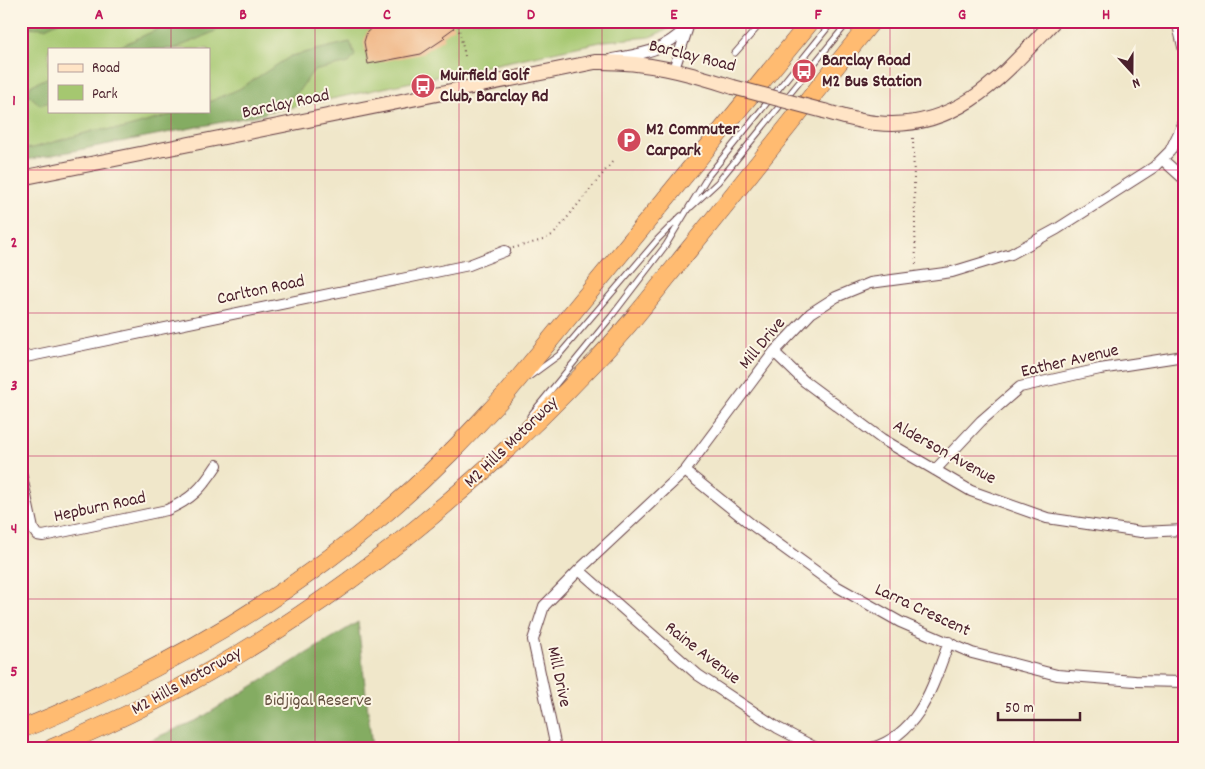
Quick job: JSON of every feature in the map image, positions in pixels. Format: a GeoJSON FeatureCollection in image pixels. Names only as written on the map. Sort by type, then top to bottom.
{"type":"FeatureCollection","features":[{"type":"Feature","properties":{"kind":"highway","name":"M2 Hills Motorway"},"geometry":{"type":"LineString","coordinates":[[21,729],[78,705],[184,652],[290,586],[347,544],[405,494],[450,453],[505,395],[811,21]]}},
{"type":"Feature","properties":{"kind":"highway","name":"M2 Hills Motorway"},"geometry":{"type":"LineString","coordinates":[[52,748],[99,729],[159,700],[280,629],[348,583],[402,542],[481,474],[592,366],[872,21]]}},
{"type":"Feature","properties":{"kind":"main road","name":"Barclay Road"},"geometry":{"type":"LineString","coordinates":[[21,178],[595,62],[638,63],[674,70],[868,122],[890,124],[916,121],[963,106],[991,86],[1054,21]]}},
{"type":"Feature","properties":{"kind":"street"},"geometry":{"type":"LineString","coordinates":[[1177,21],[1184,51]]}},
{"type":"Feature","properties":{"kind":"street"},"geometry":{"type":"LineString","coordinates":[[595,62],[655,50],[671,42],[689,24]]}},
{"type":"Feature","properties":{"kind":"street"},"geometry":{"type":"LineString","coordinates":[[674,70],[689,24]]}},
{"type":"Feature","properties":{"kind":"street"},"geometry":{"type":"LineString","coordinates":[[1183,125],[1184,150]]}},
{"type":"Feature","properties":{"kind":"street","name":"Mill Drive"},"geometry":{"type":"LineString","coordinates":[[556,748],[533,640],[544,606],[579,570],[685,471],[774,352],[811,313],[836,297],[870,283],[973,267],[1035,242],[1143,175],[1163,160],[1183,125]]}},
{"type":"Feature","properties":{"kind":"street"},"geometry":{"type":"LineString","coordinates":[[1163,160],[1184,179]]}},
{"type":"Feature","properties":{"kind":"street","name":"Carlton Road"},"geometry":{"type":"LineString","coordinates":[[21,358],[469,265],[505,251]]}},
{"type":"Feature","properties":{"kind":"street","name":"Alderson Avenue"},"geometry":{"type":"LineString","coordinates":[[774,352],[804,381],[882,439],[971,491],[1047,518],[1141,532],[1184,530]]}},
{"type":"Feature","properties":{"kind":"street","name":"Eather Avenue"},"geometry":{"type":"LineString","coordinates":[[935,470],[981,421],[1020,387],[1100,369],[1184,356]]}},
{"type":"Feature","properties":{"kind":"street","name":"Hepburn Road"},"geometry":{"type":"LineString","coordinates":[[21,472],[26,520],[37,535],[43,536],[167,510],[184,503],[203,487],[216,465]]}},
{"type":"Feature","properties":{"kind":"street","name":"Larra Crescent"},"geometry":{"type":"LineString","coordinates":[[685,471],[752,526],[836,586],[900,622],[972,653],[1057,675],[1135,681],[1184,682]]}},
{"type":"Feature","properties":{"kind":"street","name":"Raine Avenue"},"geometry":{"type":"LineString","coordinates":[[579,570],[672,654],[705,680],[778,728],[816,748]]}},
{"type":"Feature","properties":{"kind":"street"},"geometry":{"type":"LineString","coordinates":[[874,747],[903,731],[920,712],[949,642]]}},
{"type":"Feature","properties":{"kind":"lane"},"geometry":{"type":"LineString","coordinates":[[735,53],[763,21]]}},
{"type":"Feature","properties":{"kind":"lane"},"geometry":{"type":"LineString","coordinates":[[481,474],[611,317],[666,245],[708,176],[833,21]]}},
{"type":"Feature","properties":{"kind":"lane"},"geometry":{"type":"LineString","coordinates":[[505,395],[558,355],[658,238],[718,182],[803,81],[849,21]]}},
{"type":"Feature","properties":{"kind":"path"},"geometry":{"type":"LineString","coordinates":[[362,27],[392,21]]}},
{"type":"Feature","properties":{"kind":"path"},"geometry":{"type":"LineString","coordinates":[[457,21],[465,56]]}},
{"type":"Feature","properties":{"kind":"path"},"geometry":{"type":"LineString","coordinates":[[490,21],[501,21]]}},
{"type":"Feature","properties":{"kind":"path"},"geometry":{"type":"LineString","coordinates":[[913,138],[917,277]]}},
{"type":"Feature","properties":{"kind":"path"},"geometry":{"type":"LineString","coordinates":[[505,251],[523,243],[543,240],[554,234],[613,161]]}},
{"type":"Feature","properties":{"kind":"green space"},"geometry":{"type":"Polygon","coordinates":[[[21,21],[677,21],[675,26],[650,37],[605,41],[303,105],[21,160],[21,21]]]}},
{"type":"Feature","properties":{"kind":"green space"},"geometry":{"type":"Polygon","coordinates":[[[21,21],[60,21],[45,28],[21,27],[21,21]]]}},
{"type":"Feature","properties":{"kind":"green space"},"geometry":{"type":"Polygon","coordinates":[[[176,21],[239,21],[176,48],[116,48],[176,21]]]}},
{"type":"Feature","properties":{"kind":"green space"},"geometry":{"type":"Polygon","coordinates":[[[350,42],[355,55],[349,63],[313,71],[298,92],[264,114],[21,161],[21,149],[33,148],[96,130],[122,129],[181,112],[210,112],[210,102],[239,89],[291,56],[350,42]]]}},
{"type":"Feature","properties":{"kind":"green space"},"geometry":{"type":"Polygon","coordinates":[[[48,77],[48,102],[40,105],[28,94],[30,86],[48,77]]]}},
{"type":"Feature","properties":{"kind":"green space","name":"Bidjigal Reserve"},"geometry":{"type":"Polygon","coordinates":[[[358,622],[372,748],[132,748],[199,719],[358,622]]]}},
{"type":"Feature","properties":{"kind":"building"},"geometry":{"type":"Polygon","coordinates":[[[401,21],[450,21],[454,28],[443,36],[445,38],[421,54],[368,64],[364,42],[367,32],[373,27],[401,21]]]}},
{"type":"Feature","properties":{"kind":"place","name":"Barclay Road M2 Bus Station"},"geometry":{"type":"Point","coordinates":[804,71]}},
{"type":"Feature","properties":{"kind":"place","name":"Muirfield Golf Club, Barclay Rd"},"geometry":{"type":"Point","coordinates":[423,86]}},
{"type":"Feature","properties":{"kind":"place","name":"M2 Commuter Carpark"},"geometry":{"type":"Point","coordinates":[629,140]}}]}
